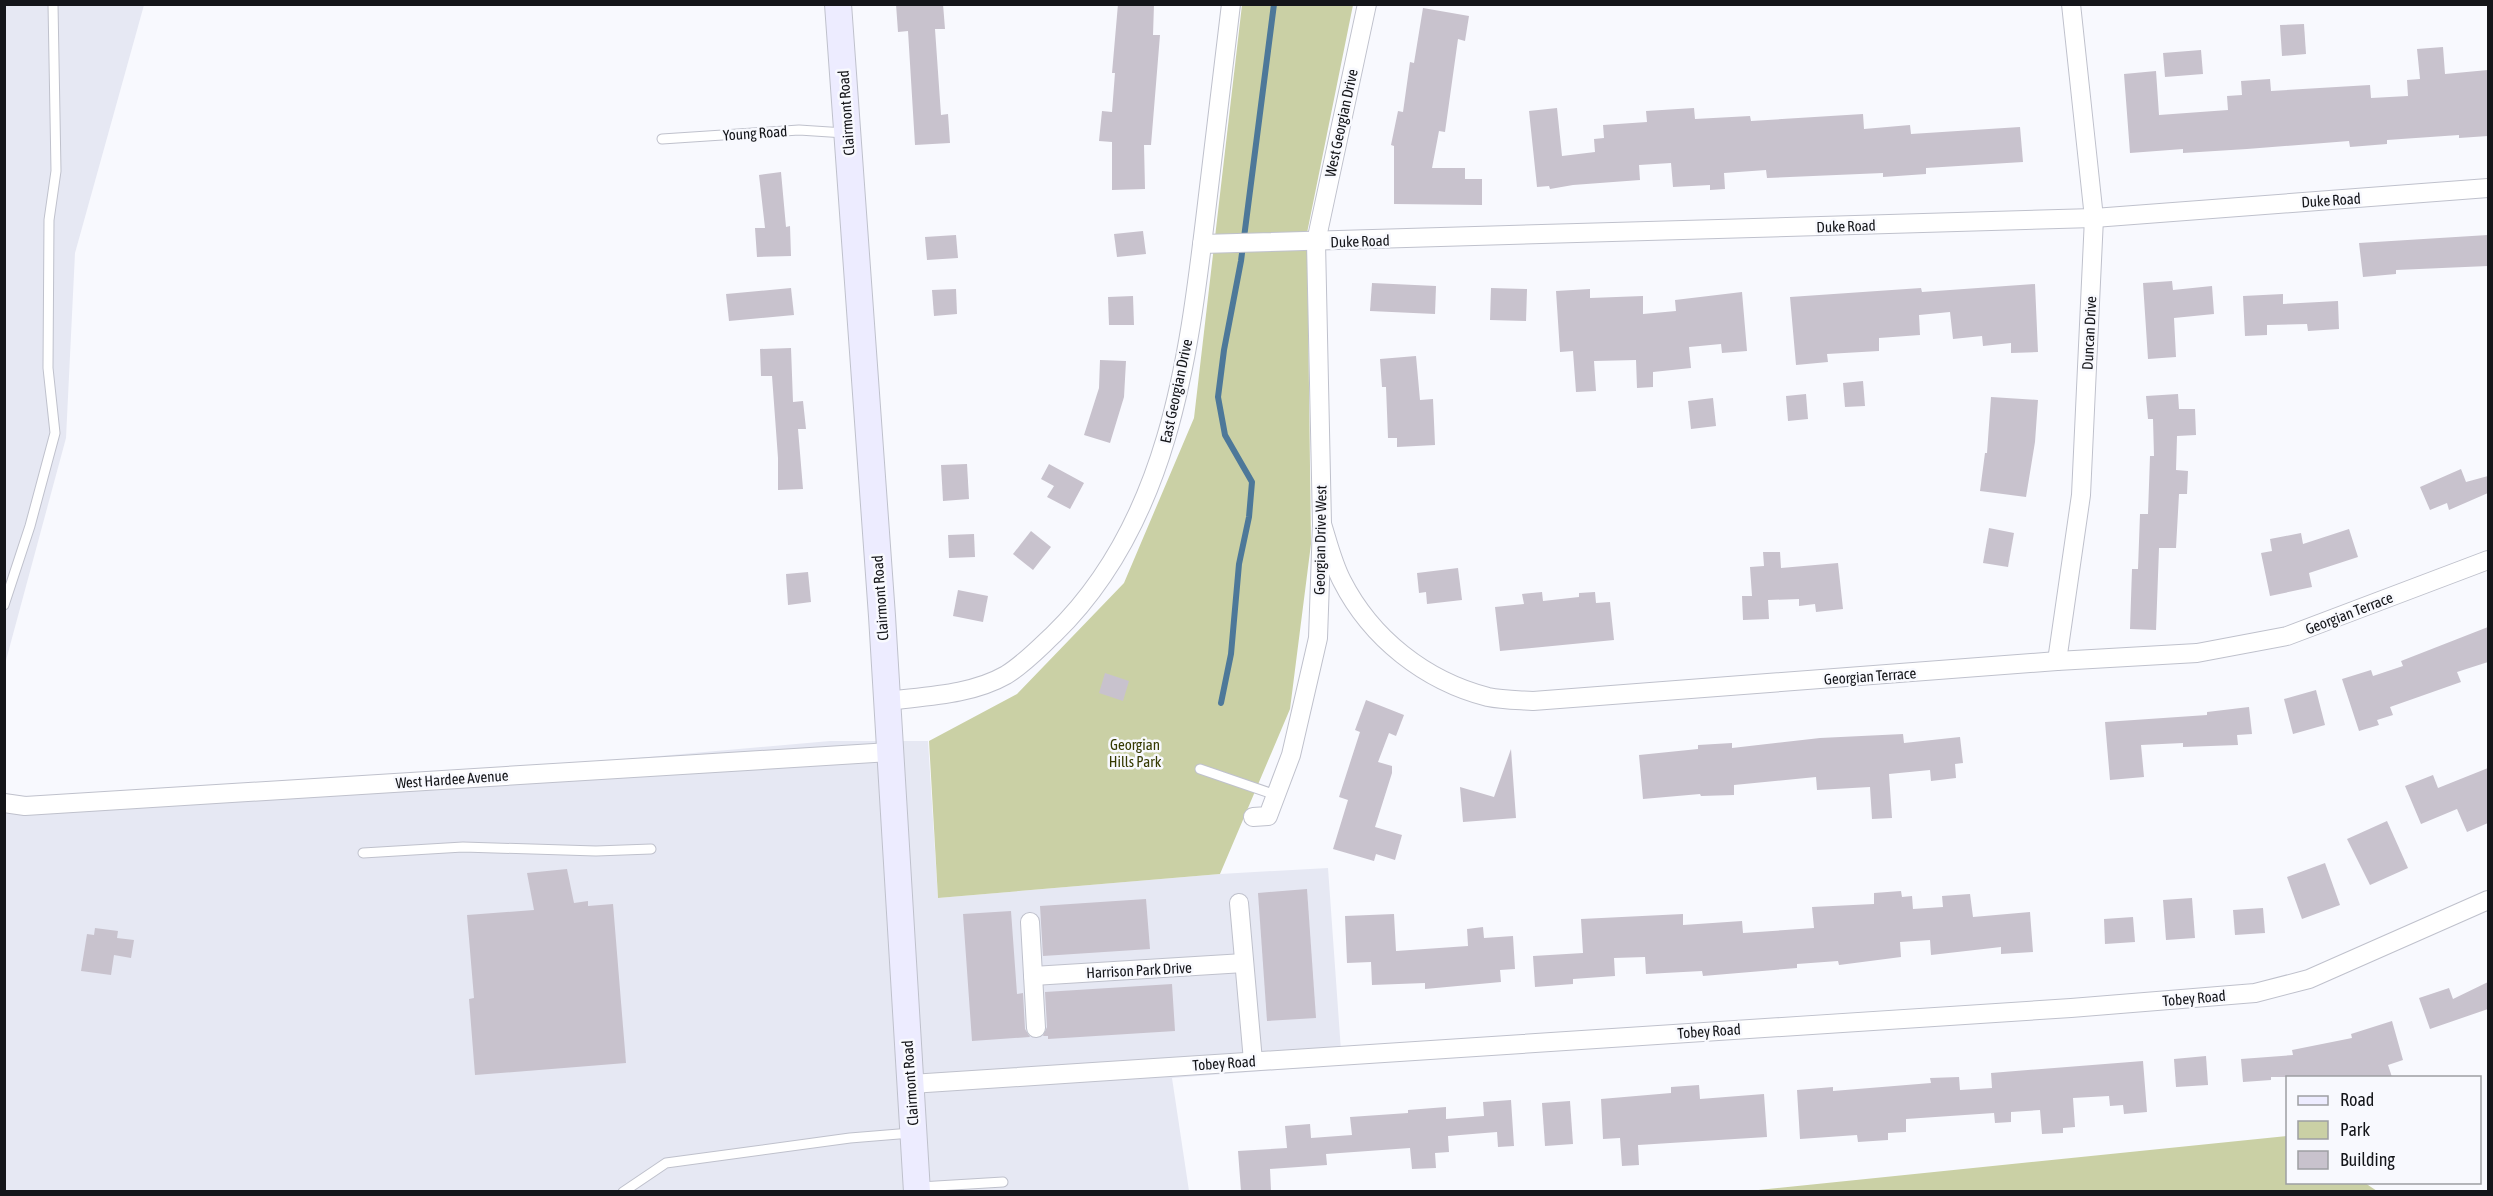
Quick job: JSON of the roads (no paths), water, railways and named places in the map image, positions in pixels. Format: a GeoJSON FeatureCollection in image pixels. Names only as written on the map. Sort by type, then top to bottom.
{"type":"FeatureCollection","features":[{"type":"Feature","properties":{"kind":"main road","name":"Clairmont Road"},"geometry":{"type":"LineString","coordinates":[[838,4],[887,701],[917,1190]]}},
{"type":"Feature","properties":{"kind":"street","name":"East Georgian Drive"},"geometry":{"type":"LineString","coordinates":[[887,701],[957,692],[1005,675],[1020,666],[1071,617],[1104,573],[1131,526],[1168,437],[1188,339],[1231,4]]}},
{"type":"Feature","properties":{"kind":"street","name":"West Georgian Drive"},"geometry":{"type":"LineString","coordinates":[[1316,242],[1367,4]]}},
{"type":"Feature","properties":{"kind":"street","name":"Duncan Drive"},"geometry":{"type":"LineString","coordinates":[[2057,661],[2081,495],[2094,218],[2072,4]]}},
{"type":"Feature","properties":{"kind":"street","name":"Duke Road"},"geometry":{"type":"LineString","coordinates":[[1202,244],[2094,218],[2488,188]]}},
{"type":"Feature","properties":{"kind":"street","name":"Georgian Drive West"},"geometry":{"type":"LineString","coordinates":[[1253,817],[1268,816],[1291,755],[1318,638],[1322,524],[1316,242]]}},
{"type":"Feature","properties":{"kind":"street","name":"Georgian Terrace"},"geometry":{"type":"LineString","coordinates":[[1322,524],[1341,580],[1373,628],[1406,659],[1445,682],[1489,697],[1533,701],[2057,661],[2197,653],[2287,636],[2488,560]]}},
{"type":"Feature","properties":{"kind":"street","name":"West Hardee Avenue"},"geometry":{"type":"LineString","coordinates":[[9,803],[25,806],[890,752]]}},
{"type":"Feature","properties":{"kind":"street","name":"Tobey Road"},"geometry":{"type":"LineString","coordinates":[[911,1084],[2071,1008],[2255,993],[2309,979],[2488,900]]}},
{"type":"Feature","properties":{"kind":"street"},"geometry":{"type":"LineString","coordinates":[[1239,903],[1253,1061]]}},
{"type":"Feature","properties":{"kind":"street"},"geometry":{"type":"LineString","coordinates":[[1030,922],[1036,1028]]}},
{"type":"Feature","properties":{"kind":"street","name":"Harrison Park Drive"},"geometry":{"type":"LineString","coordinates":[[1033,976],[1244,963]]}},
{"type":"Feature","properties":{"kind":"lane"},"geometry":{"type":"LineString","coordinates":[[4,606],[30,526],[55,433],[48,368],[49,220],[56,171],[53,4]]}},
{"type":"Feature","properties":{"kind":"lane","name":"Young Road"},"geometry":{"type":"LineString","coordinates":[[662,139],[799,130],[848,133]]}},
{"type":"Feature","properties":{"kind":"lane"},"geometry":{"type":"LineString","coordinates":[[1200,769],[1276,795]]}},
{"type":"Feature","properties":{"kind":"lane"},"geometry":{"type":"LineString","coordinates":[[363,853],[463,847],[651,849]]}},
{"type":"Feature","properties":{"kind":"lane"},"geometry":{"type":"LineString","coordinates":[[623,1191],[666,1163],[849,1138],[914,1132]]}},
{"type":"Feature","properties":{"kind":"lane"},"geometry":{"type":"LineString","coordinates":[[917,1190],[1003,1182]]}},
{"type":"Feature","properties":{"kind":"waterway"},"geometry":{"type":"LineString","coordinates":[[1221,703],[1231,654],[1239,564],[1249,517],[1252,482],[1225,435],[1218,397],[1224,350],[1241,261],[1274,4]]}},
{"type":"Feature","properties":{"kind":"park label","name":"Georgian Hills Park"},"geometry":{"type":"Point","coordinates":[1135,752]}}]}
